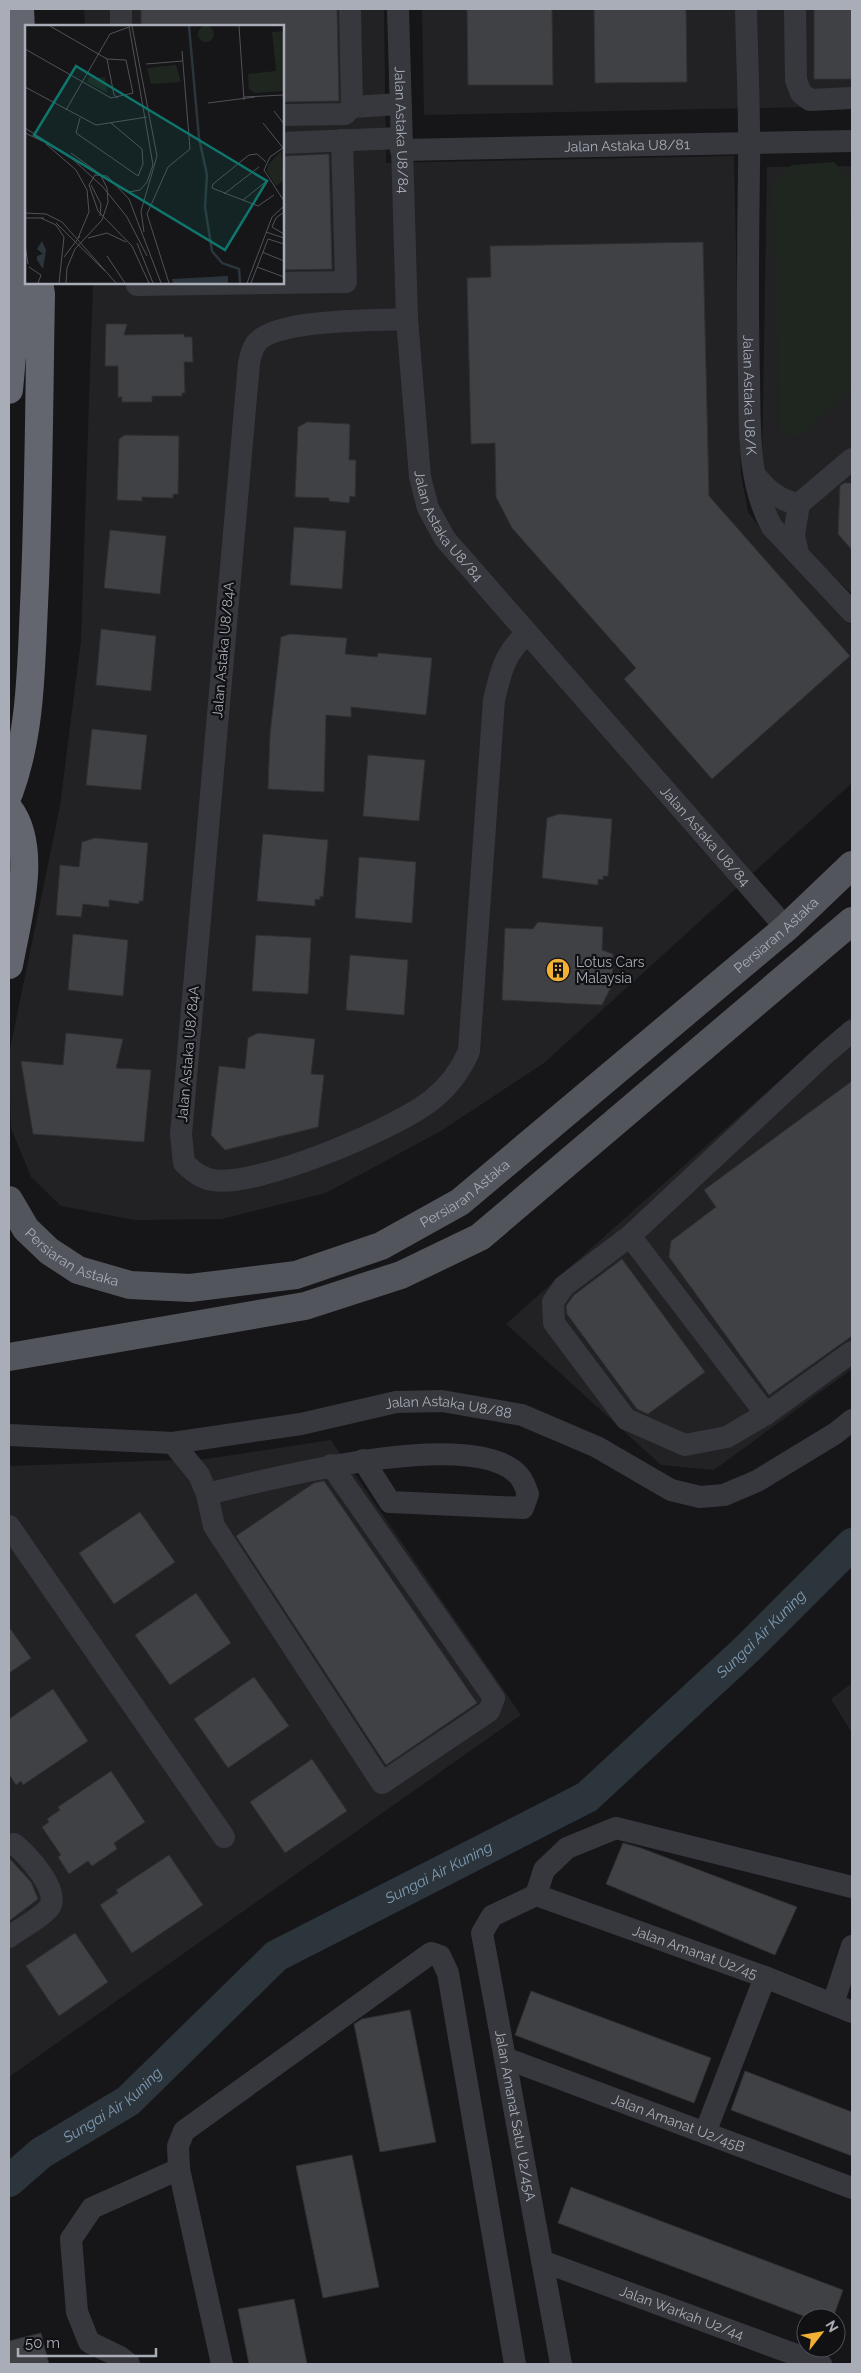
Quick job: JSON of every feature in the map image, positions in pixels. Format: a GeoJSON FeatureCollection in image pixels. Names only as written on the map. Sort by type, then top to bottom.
{"type":"FeatureCollection","features":[{"type":"Feature","properties":{"kind":"highway"},"geometry":{"type":"LineString","coordinates":[[9,390],[24,205],[23,63],[20,9]]}},
{"type":"Feature","properties":{"kind":"highway"},"geometry":{"type":"LineString","coordinates":[[9,793],[25,723],[31,678],[40,314],[39,284]]}},
{"type":"Feature","properties":{"kind":"highway"},"geometry":{"type":"LineString","coordinates":[[9,809],[23,837],[23,890],[9,965]]}},
{"type":"Feature","properties":{"kind":"main road","name":"Persiaran Astaka"},"geometry":{"type":"LineString","coordinates":[[9,1200],[26,1229],[49,1251],[78,1270],[130,1285],[190,1288],[296,1275],[381,1246],[460,1202],[786,928],[852,865]]}},
{"type":"Feature","properties":{"kind":"main road"},"geometry":{"type":"LineString","coordinates":[[786,928],[852,919]]}},
{"type":"Feature","properties":{"kind":"main road"},"geometry":{"type":"LineString","coordinates":[[9,1357],[304,1306],[401,1275],[480,1236],[852,919]]}},
{"type":"Feature","properties":{"kind":"street"},"geometry":{"type":"LineString","coordinates":[[121,9],[121,25]]}},
{"type":"Feature","properties":{"kind":"street"},"geometry":{"type":"LineString","coordinates":[[350,9],[352,107]]}},
{"type":"Feature","properties":{"kind":"street","name":"Jalan Astaka U8/84"},"geometry":{"type":"LineString","coordinates":[[398,9],[407,319],[420,477],[428,508],[445,539],[526,634],[786,928]]}},
{"type":"Feature","properties":{"kind":"street","name":"Jalan Astaka U8/K"},"geometry":{"type":"LineString","coordinates":[[746,9],[750,142],[747,309],[751,447],[757,493],[767,519],[784,542],[850,605]]}},
{"type":"Feature","properties":{"kind":"street"},"geometry":{"type":"LineString","coordinates":[[795,9],[796,80],[801,93],[810,100],[852,98]]}},
{"type":"Feature","properties":{"kind":"street"},"geometry":{"type":"LineString","coordinates":[[284,114],[345,114],[352,107],[400,104]]}},
{"type":"Feature","properties":{"kind":"street"},"geometry":{"type":"LineString","coordinates":[[284,283],[346,282],[342,140]]}},
{"type":"Feature","properties":{"kind":"street","name":"Jalan Astaka U8/81"},"geometry":{"type":"LineString","coordinates":[[284,143],[342,140],[401,144],[852,141]]}},
{"type":"Feature","properties":{"kind":"street"},"geometry":{"type":"LineString","coordinates":[[137,284],[207,284]]}},
{"type":"Feature","properties":{"kind":"street","name":"Jalan Astaka U8/84A"},"geometry":{"type":"LineString","coordinates":[[407,319],[296,325],[269,334],[255,344],[248,363],[181,1134],[184,1163],[197,1175],[214,1180],[246,1178],[335,1151],[407,1116],[432,1100],[452,1082],[463,1066],[469,1051],[494,700],[502,666],[511,649],[526,634]]}},
{"type":"Feature","properties":{"kind":"street"},"geometry":{"type":"LineString","coordinates":[[798,554],[794,535],[799,504],[852,459]]}},
{"type":"Feature","properties":{"kind":"street"},"geometry":{"type":"LineString","coordinates":[[755,474],[766,490],[789,502],[799,504]]}},
{"type":"Feature","properties":{"kind":"street"},"geometry":{"type":"LineString","coordinates":[[852,1031],[630,1236],[564,1286],[553,1302],[554,1322],[626,1419],[685,1445],[727,1437],[766,1414],[852,1352]]}},
{"type":"Feature","properties":{"kind":"street"},"geometry":{"type":"LineString","coordinates":[[630,1236],[766,1414]]}},
{"type":"Feature","properties":{"kind":"street","name":"Jalan Astaka U8/88"},"geometry":{"type":"LineString","coordinates":[[9,1435],[173,1443],[301,1424],[396,1402],[442,1401],[522,1415],[597,1447],[671,1490],[700,1497],[724,1495],[757,1481],[852,1420]]}},
{"type":"Feature","properties":{"kind":"street"},"geometry":{"type":"LineString","coordinates":[[173,1443],[200,1475],[207,1494],[214,1526],[382,1783],[489,1711],[494,1698],[331,1465]]}},
{"type":"Feature","properties":{"kind":"street"},"geometry":{"type":"LineString","coordinates":[[207,1494],[331,1465],[363,1460],[424,1455],[478,1457],[505,1466],[520,1477],[528,1494],[523,1508],[390,1502],[363,1460]]}},
{"type":"Feature","properties":{"kind":"street"},"geometry":{"type":"LineString","coordinates":[[9,1526],[224,1837]]}},
{"type":"Feature","properties":{"kind":"street"},"geometry":{"type":"LineString","coordinates":[[536,1895],[544,1870],[567,1848],[616,1828],[852,1887]]}},
{"type":"Feature","properties":{"kind":"street"},"geometry":{"type":"LineString","coordinates":[[9,1845],[14,1844],[23,1850],[50,1888],[52,1899],[49,1909],[9,1937]]}},
{"type":"Feature","properties":{"kind":"street","name":"Jalan Amanat U2/45"},"geometry":{"type":"LineString","coordinates":[[536,1895],[765,1977],[842,2008]]}},
{"type":"Feature","properties":{"kind":"street","name":"Jalan Amanat Satu U2/45A"},"geometry":{"type":"LineString","coordinates":[[536,1895],[492,1916],[482,1933],[561,2364]]}},
{"type":"Feature","properties":{"kind":"street"},"geometry":{"type":"LineString","coordinates":[[842,2008],[852,1946]]}},
{"type":"Feature","properties":{"kind":"street"},"geometry":{"type":"LineString","coordinates":[[222,2364],[180,2169],[178,2146],[184,2131],[431,1953],[440,1956],[448,1973],[515,2364]]}},
{"type":"Feature","properties":{"kind":"street"},"geometry":{"type":"LineString","coordinates":[[704,2133],[765,1977]]}},
{"type":"Feature","properties":{"kind":"street","name":"Jalan Amanat U2/45B"},"geometry":{"type":"LineString","coordinates":[[505,2058],[852,2188]]}},
{"type":"Feature","properties":{"kind":"street"},"geometry":{"type":"LineString","coordinates":[[129,2364],[120,2357],[89,2342],[77,2312],[71,2239],[92,2208],[180,2169]]}},
{"type":"Feature","properties":{"kind":"street","name":"Jalan Warkah U2/44"},"geometry":{"type":"LineString","coordinates":[[542,2261],[821,2364]]}},
{"type":"Feature","properties":{"kind":"shaded area"},"geometry":{"type":"Polygon","coordinates":[[[84,9],[384,9],[386,163],[734,156],[741,475],[748,512],[771,542],[852,626],[852,783],[544,1063],[441,1131],[326,1193],[222,1219],[135,1220],[61,1206],[31,1177],[11,1128],[9,1054],[60,806],[81,640],[93,284],[284,284],[284,25],[85,25],[84,9]]]}},
{"type":"Feature","properties":{"kind":"shaded area"},"geometry":{"type":"Polygon","coordinates":[[[422,9],[852,9],[852,106],[424,115],[422,9]]]}},
{"type":"Feature","properties":{"kind":"shaded area"},"geometry":{"type":"Polygon","coordinates":[[[834,162],[852,182],[850,244],[852,246],[852,390],[799,436],[781,433],[772,185],[792,165],[834,162]]]}},
{"type":"Feature","properties":{"kind":"shaded area"},"geometry":{"type":"Polygon","coordinates":[[[852,166],[852,594],[776,522],[762,465],[767,167],[852,166]]]}},
{"type":"Feature","properties":{"kind":"shaded area"},"geometry":{"type":"Polygon","coordinates":[[[852,1016],[852,1369],[714,1470],[661,1465],[506,1324],[852,1016]]]}},
{"type":"Feature","properties":{"kind":"shaded area"},"geometry":{"type":"Polygon","coordinates":[[[331,1440],[521,1715],[9,2077],[9,1466],[206,1459],[331,1440]]]}},
{"type":"Feature","properties":{"kind":"shaded area"},"geometry":{"type":"Polygon","coordinates":[[[852,1683],[852,1733],[831,1699],[852,1683]]]}},
{"type":"Feature","properties":{"kind":"building"},"geometry":{"type":"Polygon","coordinates":[[[141,9],[337,9],[339,101],[284,102],[284,25],[141,25],[141,9]]]}},
{"type":"Feature","properties":{"kind":"building"},"geometry":{"type":"Polygon","coordinates":[[[467,9],[552,9],[553,85],[468,85],[467,9]]]}},
{"type":"Feature","properties":{"kind":"building"},"geometry":{"type":"Polygon","coordinates":[[[594,9],[686,9],[687,82],[595,83],[594,9]]]}},
{"type":"Feature","properties":{"kind":"building"},"geometry":{"type":"Polygon","coordinates":[[[814,9],[852,9],[852,79],[814,79],[814,9]]]}},
{"type":"Feature","properties":{"kind":"building"},"geometry":{"type":"Polygon","coordinates":[[[329,154],[332,269],[284,270],[284,156],[329,154]]]}},
{"type":"Feature","properties":{"kind":"building"},"geometry":{"type":"Polygon","coordinates":[[[703,242],[709,496],[850,656],[712,779],[624,679],[636,668],[512,528],[496,497],[495,443],[471,444],[467,278],[491,277],[490,246],[703,242]]]}},
{"type":"Feature","properties":{"kind":"building"},"geometry":{"type":"Polygon","coordinates":[[[106,324],[127,324],[124,335],[184,334],[184,337],[192,337],[193,362],[184,362],[185,393],[182,393],[182,396],[152,396],[152,402],[122,402],[122,397],[118,397],[118,366],[105,366],[106,324]]]}},
{"type":"Feature","properties":{"kind":"building"},"geometry":{"type":"Polygon","coordinates":[[[307,422],[350,424],[349,460],[356,460],[355,497],[350,496],[349,503],[329,501],[329,498],[295,497],[298,427],[307,422]]]}},
{"type":"Feature","properties":{"kind":"building"},"geometry":{"type":"Polygon","coordinates":[[[125,435],[179,436],[178,494],[173,494],[173,498],[142,497],[142,501],[117,500],[119,439],[125,435]]]}},
{"type":"Feature","properties":{"kind":"building"},"geometry":{"type":"Polygon","coordinates":[[[844,483],[852,483],[852,550],[838,534],[840,486],[844,483]]]}},
{"type":"Feature","properties":{"kind":"building"},"geometry":{"type":"Polygon","coordinates":[[[294,527],[346,531],[342,589],[290,585],[294,527]]]}},
{"type":"Feature","properties":{"kind":"building"},"geometry":{"type":"Polygon","coordinates":[[[110,530],[166,536],[160,594],[104,588],[110,530]]]}},
{"type":"Feature","properties":{"kind":"building"},"geometry":{"type":"Polygon","coordinates":[[[101,629],[156,636],[151,691],[96,685],[101,629]]]}},
{"type":"Feature","properties":{"kind":"building"},"geometry":{"type":"Polygon","coordinates":[[[290,634],[347,638],[345,654],[377,657],[378,653],[432,658],[426,715],[351,707],[351,717],[326,715],[324,792],[268,789],[270,734],[281,637],[290,634]]]}},
{"type":"Feature","properties":{"kind":"building"},"geometry":{"type":"Polygon","coordinates":[[[92,729],[147,735],[141,790],[86,785],[92,729]]]}},
{"type":"Feature","properties":{"kind":"building"},"geometry":{"type":"Polygon","coordinates":[[[368,755],[425,760],[419,821],[363,816],[368,755]]]}},
{"type":"Feature","properties":{"kind":"building"},"geometry":{"type":"Polygon","coordinates":[[[559,814],[612,819],[608,876],[603,876],[603,880],[598,879],[598,885],[542,878],[547,818],[559,814]]]}},
{"type":"Feature","properties":{"kind":"building"},"geometry":{"type":"Polygon","coordinates":[[[263,834],[328,840],[323,897],[320,896],[320,900],[315,899],[315,906],[257,901],[263,834]]]}},
{"type":"Feature","properties":{"kind":"building"},"geometry":{"type":"Polygon","coordinates":[[[95,838],[148,843],[143,901],[139,901],[139,904],[109,900],[109,907],[83,904],[81,917],[56,915],[60,865],[79,867],[82,842],[95,838]]]}},
{"type":"Feature","properties":{"kind":"building"},"geometry":{"type":"Polygon","coordinates":[[[359,857],[416,862],[412,923],[355,918],[359,857]]]}},
{"type":"Feature","properties":{"kind":"building","name":"Lotus Cars Malaysia"},"geometry":{"type":"Polygon","coordinates":[[[538,922],[603,927],[602,950],[613,954],[612,985],[602,1005],[502,1000],[505,928],[533,929],[538,922]]]}},
{"type":"Feature","properties":{"kind":"building"},"geometry":{"type":"Polygon","coordinates":[[[73,934],[128,940],[123,996],[68,990],[73,934]]]}},
{"type":"Feature","properties":{"kind":"building"},"geometry":{"type":"Polygon","coordinates":[[[256,935],[311,938],[308,994],[252,991],[256,935]]]}},
{"type":"Feature","properties":{"kind":"building"},"geometry":{"type":"Polygon","coordinates":[[[350,955],[408,960],[404,1015],[346,1010],[350,955]]]}},
{"type":"Feature","properties":{"kind":"building"},"geometry":{"type":"Polygon","coordinates":[[[66,1033],[123,1039],[116,1068],[151,1070],[144,1142],[33,1134],[21,1061],[63,1065],[66,1033]]]}},
{"type":"Feature","properties":{"kind":"building"},"geometry":{"type":"Polygon","coordinates":[[[258,1033],[315,1039],[311,1074],[324,1075],[318,1127],[225,1150],[211,1135],[219,1066],[245,1069],[248,1038],[258,1033]]]}},
{"type":"Feature","properties":{"kind":"building"},"geometry":{"type":"Polygon","coordinates":[[[852,1081],[852,1336],[769,1395],[669,1257],[671,1241],[716,1207],[704,1190],[852,1081]]]}},
{"type":"Feature","properties":{"kind":"building"},"geometry":{"type":"Polygon","coordinates":[[[622,1259],[705,1372],[648,1414],[637,1409],[567,1314],[566,1306],[574,1295],[622,1259]]]}},
{"type":"Feature","properties":{"kind":"building"},"geometry":{"type":"Polygon","coordinates":[[[324,1481],[477,1703],[386,1765],[236,1536],[314,1483],[324,1481]]]}},
{"type":"Feature","properties":{"kind":"building"},"geometry":{"type":"Polygon","coordinates":[[[140,1512],[175,1562],[114,1604],[79,1553],[140,1512]]]}},
{"type":"Feature","properties":{"kind":"building"},"geometry":{"type":"Polygon","coordinates":[[[196,1593],[231,1643],[170,1685],[135,1635],[196,1593]]]}},
{"type":"Feature","properties":{"kind":"building"},"geometry":{"type":"Polygon","coordinates":[[[9,1627],[31,1658],[9,1673],[9,1627]]]}},
{"type":"Feature","properties":{"kind":"building"},"geometry":{"type":"Polygon","coordinates":[[[254,1677],[289,1726],[228,1768],[194,1719],[254,1677]]]}},
{"type":"Feature","properties":{"kind":"building"},"geometry":{"type":"Polygon","coordinates":[[[53,1689],[88,1741],[23,1785],[21,1781],[16,1785],[9,1774],[9,1719],[53,1689]]]}},
{"type":"Feature","properties":{"kind":"building"},"geometry":{"type":"Polygon","coordinates":[[[312,1759],[347,1811],[285,1853],[250,1802],[312,1759]]]}},
{"type":"Feature","properties":{"kind":"building"},"geometry":{"type":"Polygon","coordinates":[[[111,1771],[145,1822],[114,1843],[117,1849],[92,1866],[88,1861],[69,1874],[58,1857],[61,1855],[42,1827],[49,1822],[47,1819],[60,1810],[58,1807],[111,1771]]]}},
{"type":"Feature","properties":{"kind":"building"},"geometry":{"type":"Polygon","coordinates":[[[623,1843],[641,1848],[797,1907],[775,1955],[606,1884],[623,1843]]]}},
{"type":"Feature","properties":{"kind":"building"},"geometry":{"type":"Polygon","coordinates":[[[169,1855],[203,1905],[132,1953],[100,1905],[118,1893],[116,1890],[169,1855]]]}},
{"type":"Feature","properties":{"kind":"building"},"geometry":{"type":"Polygon","coordinates":[[[9,1858],[31,1882],[38,1899],[9,1921],[9,1858]]]}},
{"type":"Feature","properties":{"kind":"building"},"geometry":{"type":"Polygon","coordinates":[[[75,1933],[108,1982],[59,2016],[26,1966],[75,1933]]]}},
{"type":"Feature","properties":{"kind":"building"},"geometry":{"type":"Polygon","coordinates":[[[531,1991],[711,2058],[694,2103],[515,2035],[531,1991]]]}},
{"type":"Feature","properties":{"kind":"building"},"geometry":{"type":"Polygon","coordinates":[[[410,2010],[436,2142],[380,2152],[354,2024],[362,2019],[410,2010]]]}},
{"type":"Feature","properties":{"kind":"building"},"geometry":{"type":"Polygon","coordinates":[[[745,2071],[852,2112],[852,2156],[731,2110],[745,2071]]]}},
{"type":"Feature","properties":{"kind":"building"},"geometry":{"type":"Polygon","coordinates":[[[352,2155],[379,2287],[323,2298],[296,2166],[352,2155]]]}},
{"type":"Feature","properties":{"kind":"building"},"geometry":{"type":"Polygon","coordinates":[[[571,2187],[843,2290],[837,2308],[796,2308],[796,2313],[558,2223],[571,2187]]]}},
{"type":"Feature","properties":{"kind":"building"},"geometry":{"type":"Polygon","coordinates":[[[294,2299],[307,2364],[249,2364],[238,2309],[294,2299]]]}},
{"type":"Feature","properties":{"kind":"building"},"geometry":{"type":"Polygon","coordinates":[[[41,2333],[49,2364],[9,2364],[9,2341],[41,2333]]]}},
{"type":"Feature","properties":{"kind":"waterway","name":"Sungai Air Kuning"},"geometry":{"type":"LineString","coordinates":[[9,2181],[41,2153],[128,2101],[276,1956],[587,1797],[747,1649],[852,1544]]}},
{"type":"Feature","properties":{"kind":"place","name":"Lotus Cars Malaysia"},"geometry":{"type":"Point","coordinates":[558,970]}}]}
